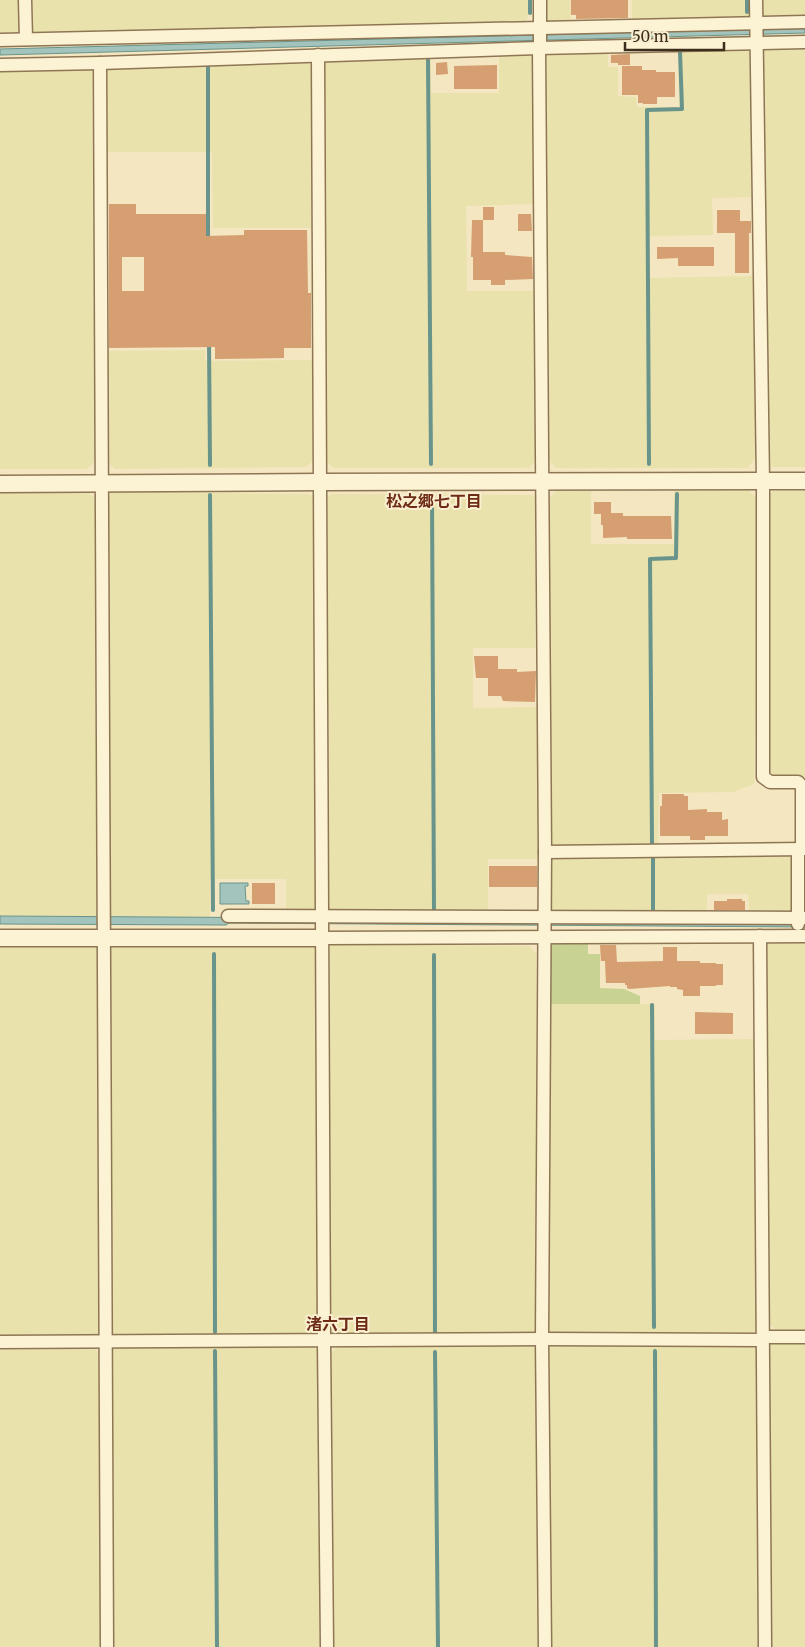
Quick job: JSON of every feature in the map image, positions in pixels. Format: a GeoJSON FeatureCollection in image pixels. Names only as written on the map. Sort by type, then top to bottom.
{"type":"FeatureCollection","features":[{"type":"Feature","properties":{"kind":"street"},"geometry":{"type":"LineString","coordinates":[[25,0],[26,39]]}},
{"type":"Feature","properties":{"kind":"street"},"geometry":{"type":"LineString","coordinates":[[540,0],[545,852],[542,1339],[545,1647]]}},
{"type":"Feature","properties":{"kind":"street"},"geometry":{"type":"LineString","coordinates":[[756,0],[763,481],[763,777],[770,782],[798,782],[802,786],[801,927]]}},
{"type":"Feature","properties":{"kind":"street"},"geometry":{"type":"LineString","coordinates":[[0,40],[805,22]]}},
{"type":"Feature","properties":{"kind":"street"},"geometry":{"type":"LineString","coordinates":[[0,65],[540,48],[805,42]]}},
{"type":"Feature","properties":{"kind":"street"},"geometry":{"type":"LineString","coordinates":[[318,55],[327,1647]]}},
{"type":"Feature","properties":{"kind":"street"},"geometry":{"type":"LineString","coordinates":[[100,63],[107,1647]]}},
{"type":"Feature","properties":{"kind":"street"},"geometry":{"type":"LineString","coordinates":[[0,484],[805,481]]}},
{"type":"Feature","properties":{"kind":"street"},"geometry":{"type":"LineString","coordinates":[[545,852],[802,849]]}},
{"type":"Feature","properties":{"kind":"street"},"geometry":{"type":"LineString","coordinates":[[228,916],[323,927],[545,936],[760,936],[801,927]]}},
{"type":"Feature","properties":{"kind":"street"},"geometry":{"type":"LineString","coordinates":[[0,938],[545,917],[801,927]]}},
{"type":"Feature","properties":{"kind":"street"},"geometry":{"type":"LineString","coordinates":[[760,936],[765,1647]]}},
{"type":"Feature","properties":{"kind":"street"},"geometry":{"type":"LineString","coordinates":[[0,1342],[763,1339],[805,1337]]}},
{"type":"Feature","properties":{"kind":"shaded area"},"geometry":{"type":"Polygon","coordinates":[[[0,0],[20,0],[21,30],[16,34],[0,34],[0,0]]]}},
{"type":"Feature","properties":{"kind":"shaded area"},"geometry":{"type":"Polygon","coordinates":[[[28,0],[529,0],[529,13],[526,22],[33,34],[29,31],[28,0]]]}},
{"type":"Feature","properties":{"kind":"shaded area"},"geometry":{"type":"Polygon","coordinates":[[[545,0],[570,0],[571,25],[550,24],[546,21],[545,0]]]}},
{"type":"Feature","properties":{"kind":"shaded area"},"geometry":{"type":"Polygon","coordinates":[[[632,0],[751,0],[752,13],[747,19],[632,21],[632,0]]]}},
{"type":"Feature","properties":{"kind":"shaded area"},"geometry":{"type":"Polygon","coordinates":[[[761,0],[805,0],[805,17],[765,18],[762,16],[761,0]]]}},
{"type":"Feature","properties":{"kind":"shaded area"},"geometry":{"type":"Polygon","coordinates":[[[805,45],[805,467],[772,467],[767,462],[762,52],[766,46],[805,45]]]}},
{"type":"Feature","properties":{"kind":"shaded area"},"geometry":{"type":"Polygon","coordinates":[[[746,49],[750,53],[753,197],[712,198],[713,235],[647,236],[647,278],[754,276],[755,459],[747,468],[556,468],[549,461],[544,59],[549,53],[608,52],[608,67],[618,67],[618,96],[636,97],[637,107],[679,107],[678,50],[746,49]]]}},
{"type":"Feature","properties":{"kind":"shaded area"},"geometry":{"type":"Polygon","coordinates":[[[530,55],[534,61],[535,204],[466,206],[467,291],[536,291],[535,461],[529,468],[334,468],[325,461],[321,68],[328,60],[431,57],[431,93],[499,93],[499,56],[530,55]]]}},
{"type":"Feature","properties":{"kind":"shaded area"},"geometry":{"type":"Polygon","coordinates":[[[305,60],[312,67],[313,228],[213,228],[212,152],[105,152],[105,71],[108,67],[305,60]]]}},
{"type":"Feature","properties":{"kind":"shaded area"},"geometry":{"type":"Polygon","coordinates":[[[88,67],[92,72],[95,461],[87,469],[0,469],[0,69],[88,67]]]}},
{"type":"Feature","properties":{"kind":"shaded area"},"geometry":{"type":"Polygon","coordinates":[[[205,350],[205,361],[313,360],[314,460],[306,467],[115,469],[106,461],[105,351],[205,350]]]}},
{"type":"Feature","properties":{"kind":"shaded area"},"geometry":{"type":"Polygon","coordinates":[[[674,490],[748,490],[757,499],[754,784],[733,792],[659,793],[658,846],[556,847],[549,843],[548,500],[556,491],[591,491],[591,544],[674,544],[674,490]]]}},
{"type":"Feature","properties":{"kind":"shaded area"},"geometry":{"type":"Polygon","coordinates":[[[773,491],[805,491],[805,778],[802,776],[770,775],[767,772],[767,498],[773,491]]]}},
{"type":"Feature","properties":{"kind":"shaded area"},"geometry":{"type":"Polygon","coordinates":[[[112,492],[309,494],[315,499],[318,911],[286,911],[286,879],[210,879],[210,918],[108,916],[106,501],[112,492]]]}},
{"type":"Feature","properties":{"kind":"shaded area"},"geometry":{"type":"Polygon","coordinates":[[[0,493],[88,493],[95,498],[98,917],[0,916],[0,493]]]}},
{"type":"Feature","properties":{"kind":"shaded area"},"geometry":{"type":"Polygon","coordinates":[[[331,494],[532,495],[536,499],[535,648],[473,648],[473,708],[539,707],[540,859],[488,859],[488,913],[327,912],[325,500],[331,494]]]}},
{"type":"Feature","properties":{"kind":"shaded area"},"geometry":{"type":"Polygon","coordinates":[[[794,855],[795,912],[749,913],[748,894],[707,894],[707,916],[550,915],[550,859],[555,856],[794,855]]]}},
{"type":"Feature","properties":{"kind":"shaded area"},"geometry":{"type":"Polygon","coordinates":[[[771,942],[805,943],[805,1330],[776,1330],[769,1323],[767,947],[771,942]]]}},
{"type":"Feature","properties":{"kind":"shaded area"},"geometry":{"type":"Polygon","coordinates":[[[0,944],[93,944],[97,948],[99,1332],[95,1336],[0,1336],[0,944]]]}},
{"type":"Feature","properties":{"kind":"shaded area"},"geometry":{"type":"Polygon","coordinates":[[[111,944],[312,944],[317,950],[319,1332],[315,1336],[114,1336],[109,1332],[106,948],[111,944]]]}},
{"type":"Feature","properties":{"kind":"shaded area"},"geometry":{"type":"Polygon","coordinates":[[[331,944],[530,946],[536,954],[536,1331],[533,1335],[335,1335],[329,1330],[325,950],[331,944]]]}},
{"type":"Feature","properties":{"kind":"shaded area"},"geometry":{"type":"Polygon","coordinates":[[[546,1004],[655,1004],[655,1040],[756,1039],[760,1327],[753,1332],[552,1334],[548,1329],[546,1004]]]}},
{"type":"Feature","properties":{"kind":"shaded area"},"geometry":{"type":"Polygon","coordinates":[[[772,1343],[805,1343],[805,1647],[769,1647],[768,1348],[772,1343]]]}},
{"type":"Feature","properties":{"kind":"shaded area"},"geometry":{"type":"Polygon","coordinates":[[[532,1345],[537,1351],[539,1647],[333,1647],[331,1353],[337,1347],[532,1345]]]}},
{"type":"Feature","properties":{"kind":"shaded area"},"geometry":{"type":"Polygon","coordinates":[[[551,1345],[751,1345],[757,1350],[760,1647],[550,1647],[547,1350],[551,1345]]]}},
{"type":"Feature","properties":{"kind":"shaded area"},"geometry":{"type":"Polygon","coordinates":[[[314,1347],[319,1351],[321,1647],[112,1647],[110,1353],[115,1348],[314,1347]]]}},
{"type":"Feature","properties":{"kind":"shaded area"},"geometry":{"type":"Polygon","coordinates":[[[95,1349],[99,1354],[101,1647],[0,1647],[0,1350],[95,1349]]]}},
{"type":"Feature","properties":{"kind":"green space"},"geometry":{"type":"Polygon","coordinates":[[[552,943],[588,944],[588,954],[600,954],[600,988],[624,989],[640,996],[640,1004],[548,1004],[548,948],[552,943]]]}},
{"type":"Feature","properties":{"kind":"water"},"geometry":{"type":"Polygon","coordinates":[[[805,28],[805,33],[0,55],[0,49],[805,28]]]}},
{"type":"Feature","properties":{"kind":"water"},"geometry":{"type":"Polygon","coordinates":[[[220,883],[248,883],[248,886],[245,886],[246,901],[249,901],[249,904],[220,904],[220,883]]]}},
{"type":"Feature","properties":{"kind":"water"},"geometry":{"type":"Polygon","coordinates":[[[0,916],[805,921],[805,927],[229,923],[226,925],[0,924],[0,916]]]}},
{"type":"Feature","properties":{"kind":"building"},"geometry":{"type":"Polygon","coordinates":[[[571,0],[628,0],[628,18],[576,19],[576,15],[571,15],[571,0]]]}},
{"type":"Feature","properties":{"kind":"building"},"geometry":{"type":"Polygon","coordinates":[[[630,54],[630,65],[611,63],[611,55],[630,54]]]}},
{"type":"Feature","properties":{"kind":"building"},"geometry":{"type":"Polygon","coordinates":[[[447,62],[448,74],[436,75],[436,63],[447,62]]]}},
{"type":"Feature","properties":{"kind":"building"},"geometry":{"type":"Polygon","coordinates":[[[497,65],[497,89],[454,89],[454,66],[497,65]]]}},
{"type":"Feature","properties":{"kind":"building"},"geometry":{"type":"Polygon","coordinates":[[[622,66],[642,66],[642,70],[675,72],[675,97],[657,97],[657,104],[643,104],[638,103],[638,95],[622,95],[622,66]]]}},
{"type":"Feature","properties":{"kind":"building"},"geometry":{"type":"Polygon","coordinates":[[[109,204],[136,204],[136,214],[206,214],[206,236],[244,235],[244,230],[307,230],[308,293],[311,293],[311,348],[284,348],[284,358],[215,359],[215,347],[109,348],[109,204]],[[122,257],[122,291],[144,291],[144,257],[122,257]]]}},
{"type":"Feature","properties":{"kind":"building"},"geometry":{"type":"Polygon","coordinates":[[[483,207],[494,207],[494,220],[483,220],[483,207]]]}},
{"type":"Feature","properties":{"kind":"building"},"geometry":{"type":"Polygon","coordinates":[[[717,210],[740,210],[740,221],[751,221],[751,233],[749,233],[749,273],[735,273],[735,233],[717,233],[717,210]]]}},
{"type":"Feature","properties":{"kind":"building"},"geometry":{"type":"Polygon","coordinates":[[[518,214],[531,214],[532,231],[518,231],[518,214]]]}},
{"type":"Feature","properties":{"kind":"building"},"geometry":{"type":"Polygon","coordinates":[[[472,220],[483,220],[483,252],[505,252],[505,255],[532,257],[533,279],[505,280],[505,285],[491,285],[491,280],[473,280],[473,257],[471,257],[472,220]]]}},
{"type":"Feature","properties":{"kind":"building"},"geometry":{"type":"Polygon","coordinates":[[[657,247],[714,247],[714,266],[678,266],[678,258],[657,259],[657,247]]]}},
{"type":"Feature","properties":{"kind":"building"},"geometry":{"type":"Polygon","coordinates":[[[594,502],[611,502],[611,513],[623,513],[623,516],[671,516],[672,539],[603,538],[601,514],[594,514],[594,502]]]}},
{"type":"Feature","properties":{"kind":"building"},"geometry":{"type":"Polygon","coordinates":[[[474,656],[498,656],[498,669],[517,669],[517,672],[536,671],[535,702],[503,701],[501,696],[488,696],[488,678],[476,678],[474,656]]]}},
{"type":"Feature","properties":{"kind":"building"},"geometry":{"type":"Polygon","coordinates":[[[662,794],[684,794],[684,796],[688,796],[688,810],[707,809],[707,812],[722,812],[722,820],[728,819],[728,836],[705,836],[705,840],[690,840],[690,836],[660,836],[662,794]]]}},
{"type":"Feature","properties":{"kind":"building"},"geometry":{"type":"Polygon","coordinates":[[[489,866],[537,866],[537,887],[489,887],[489,866]]]}},
{"type":"Feature","properties":{"kind":"building"},"geometry":{"type":"Polygon","coordinates":[[[252,883],[275,883],[275,904],[252,904],[252,883]]]}},
{"type":"Feature","properties":{"kind":"building"},"geometry":{"type":"Polygon","coordinates":[[[727,899],[742,899],[742,901],[745,901],[745,910],[714,910],[714,901],[727,901],[727,899]]]}},
{"type":"Feature","properties":{"kind":"building"},"geometry":{"type":"Polygon","coordinates":[[[600,945],[616,945],[617,962],[663,961],[663,947],[677,947],[677,961],[723,964],[723,985],[700,986],[700,996],[683,996],[683,990],[677,989],[677,987],[629,989],[625,983],[606,983],[605,961],[601,961],[600,945]]]}},
{"type":"Feature","properties":{"kind":"building"},"geometry":{"type":"Polygon","coordinates":[[[695,1012],[733,1013],[733,1034],[695,1034],[695,1012]]]}},
{"type":"Feature","properties":{"kind":"waterway"},"geometry":{"type":"LineString","coordinates":[[530,0],[530,13]]}},
{"type":"Feature","properties":{"kind":"waterway"},"geometry":{"type":"LineString","coordinates":[[747,0],[747,12]]}},
{"type":"Feature","properties":{"kind":"waterway"},"geometry":{"type":"LineString","coordinates":[[649,464],[647,110],[682,109],[680,51]]}},
{"type":"Feature","properties":{"kind":"waterway"},"geometry":{"type":"LineString","coordinates":[[428,60],[431,464]]}},
{"type":"Feature","properties":{"kind":"waterway"},"geometry":{"type":"LineString","coordinates":[[208,65],[208,240]]}},
{"type":"Feature","properties":{"kind":"waterway"},"geometry":{"type":"LineString","coordinates":[[209,342],[210,465]]}},
{"type":"Feature","properties":{"kind":"waterway"},"geometry":{"type":"LineString","coordinates":[[652,844],[650,559],[676,558],[677,494]]}},
{"type":"Feature","properties":{"kind":"waterway"},"geometry":{"type":"LineString","coordinates":[[210,495],[213,910]]}},
{"type":"Feature","properties":{"kind":"waterway"},"geometry":{"type":"LineString","coordinates":[[432,495],[434,911]]}},
{"type":"Feature","properties":{"kind":"waterway"},"geometry":{"type":"LineString","coordinates":[[653,857],[653,912]]}},
{"type":"Feature","properties":{"kind":"waterway"},"geometry":{"type":"LineString","coordinates":[[214,954],[215,1332]]}},
{"type":"Feature","properties":{"kind":"waterway"},"geometry":{"type":"LineString","coordinates":[[434,955],[435,1332]]}},
{"type":"Feature","properties":{"kind":"waterway"},"geometry":{"type":"LineString","coordinates":[[652,1005],[654,1327]]}},
{"type":"Feature","properties":{"kind":"waterway"},"geometry":{"type":"LineString","coordinates":[[215,1351],[217,1647]]}},
{"type":"Feature","properties":{"kind":"waterway"},"geometry":{"type":"LineString","coordinates":[[655,1351],[656,1647]]}},
{"type":"Feature","properties":{"kind":"waterway"},"geometry":{"type":"LineString","coordinates":[[435,1352],[438,1647]]}},
{"type":"Feature","properties":{"kind":"district","name":"松之郷七丁目"},"geometry":{"type":"Point","coordinates":[434,501]}},
{"type":"Feature","properties":{"kind":"district","name":"渚六丁目"},"geometry":{"type":"Point","coordinates":[338,1324]}}]}
